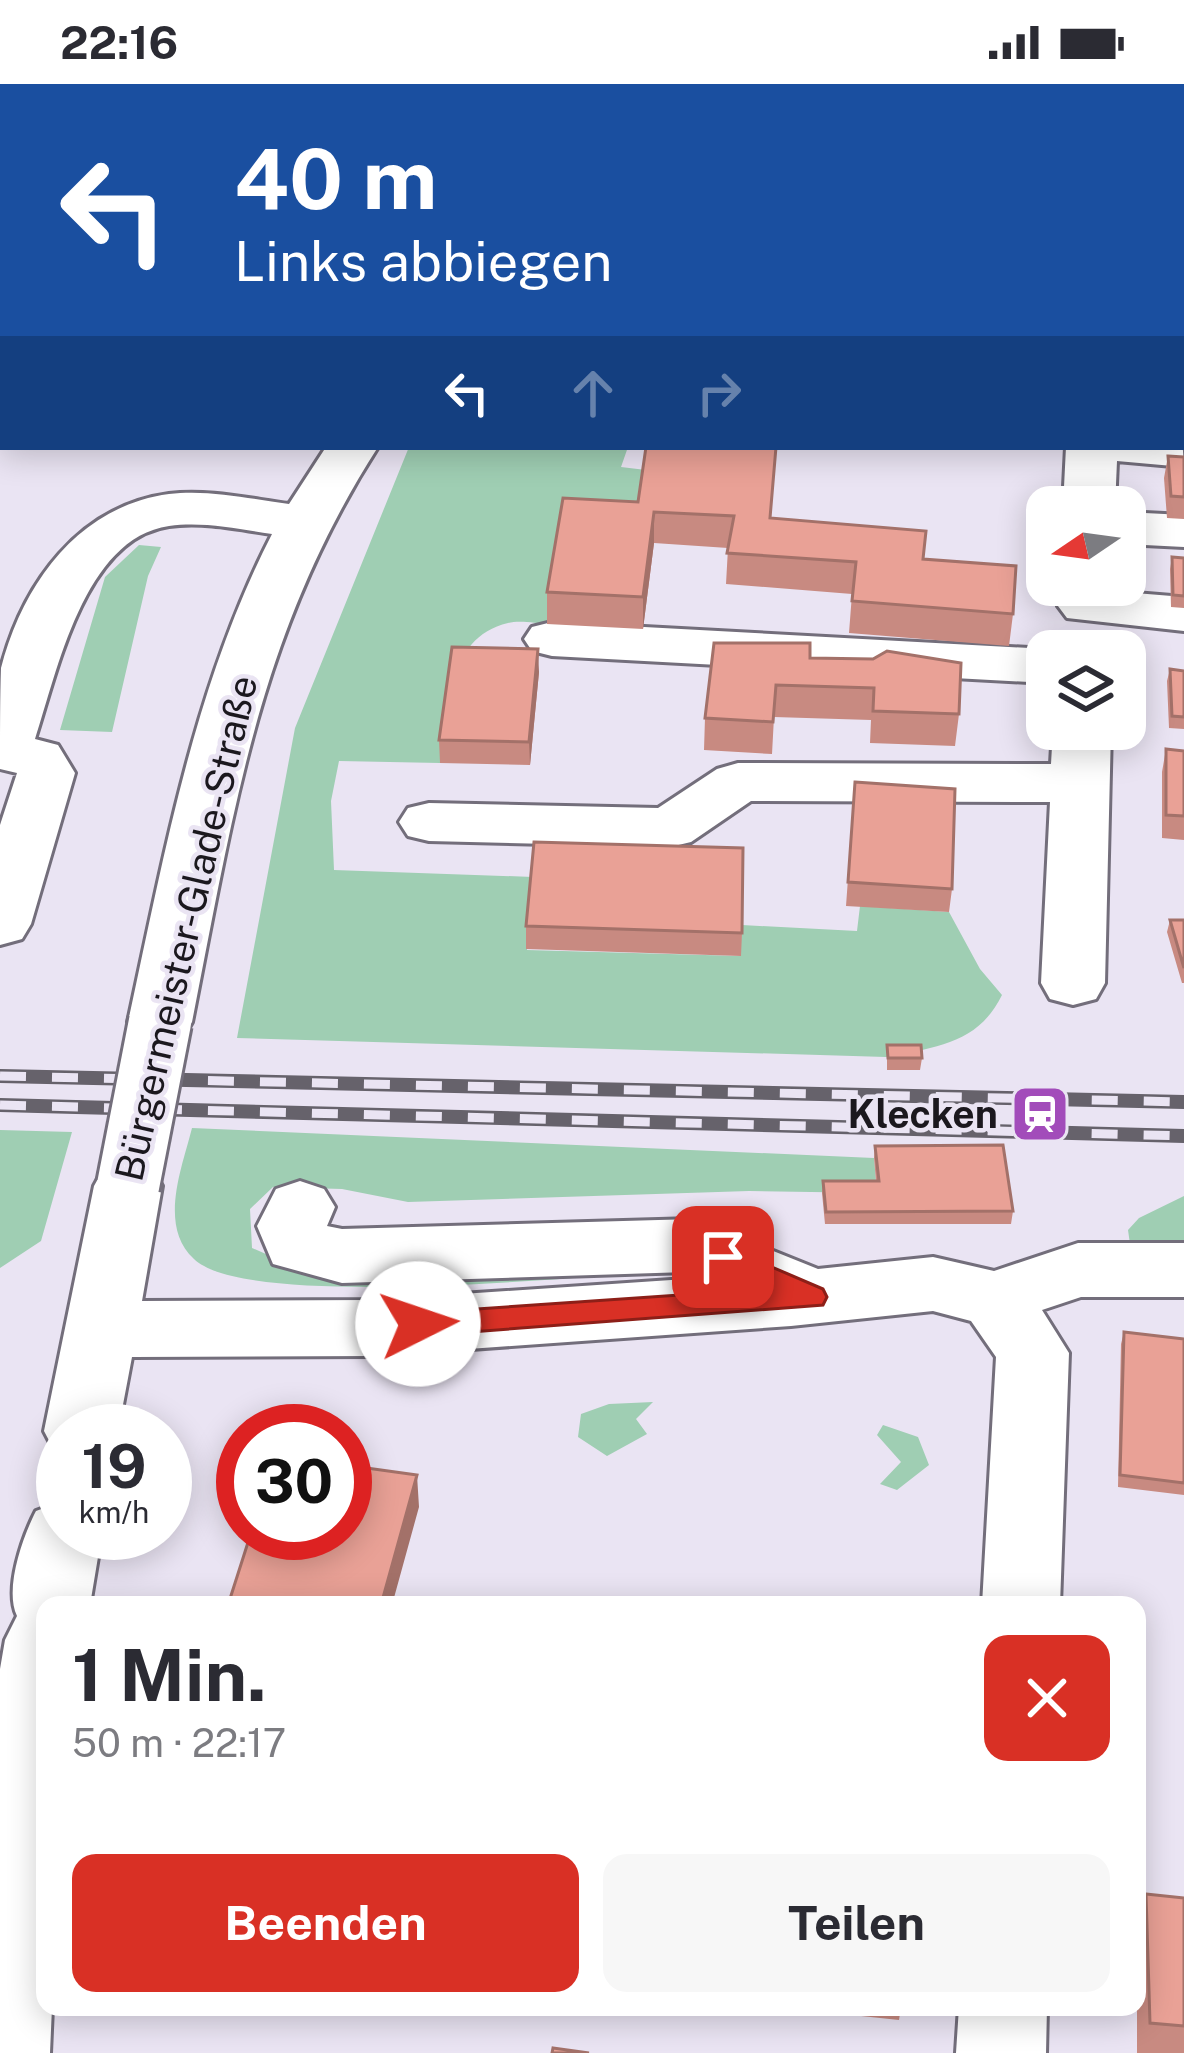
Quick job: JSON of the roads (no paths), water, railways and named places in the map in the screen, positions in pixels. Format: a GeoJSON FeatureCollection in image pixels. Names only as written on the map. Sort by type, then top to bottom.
{"type":"FeatureCollection","features":[{"type":"Feature","properties":{"kind":"street","name":"Bürgermeister-Glade-Straße"},"geometry":{"type":"LineString","coordinates":[[86,1404],[160,1022],[232,692],[285,558],[350,450]]}},
{"type":"Feature","properties":{"kind":"street"},"geometry":{"type":"LineString","coordinates":[[1091,486],[1092,450]]}},
{"type":"Feature","properties":{"kind":"street"},"geometry":{"type":"LineString","coordinates":[[0,924],[46,773],[37,758],[1,751],[65,578],[100,536],[133,517],[169,510],[306,522]]}},
{"type":"Feature","properties":{"kind":"street"},"geometry":{"type":"LineString","coordinates":[[1146,529],[1184,531]]}},
{"type":"Feature","properties":{"kind":"street"},"geometry":{"type":"LineString","coordinates":[[1086,614],[1184,614]]}},
{"type":"Feature","properties":{"kind":"street"},"geometry":{"type":"LineString","coordinates":[[552,639],[1026,665]]}},
{"type":"Feature","properties":{"kind":"street"},"geometry":{"type":"LineString","coordinates":[[429,822],[670,828],[738,782],[1081,756],[1073,983]]}},
{"type":"Feature","properties":{"kind":"street"},"geometry":{"type":"LineString","coordinates":[[300,1208],[292,1226],[298,1245],[342,1256],[694,1245],[812,1297]]}},
{"type":"Feature","properties":{"kind":"street"},"geometry":{"type":"LineString","coordinates":[[99,1329],[372,1328],[933,1284],[995,1299],[1078,1270],[1184,1270]]}},
{"type":"Feature","properties":{"kind":"street"},"geometry":{"type":"LineString","coordinates":[[995,1299],[1033,1353],[1021,1596]]}},
{"type":"Feature","properties":{"kind":"street"},"geometry":{"type":"LineString","coordinates":[[52,1596],[58,1560]]}},
{"type":"Feature","properties":{"kind":"street"},"geometry":{"type":"LineString","coordinates":[[5,2053],[24,1764],[36,1693]]}},
{"type":"Feature","properties":{"kind":"street"},"geometry":{"type":"LineString","coordinates":[[1001,2053],[1003,2016]]}},
{"type":"Feature","properties":{"kind":"railway"},"geometry":{"type":"LineString","coordinates":[[0,1076],[1184,1102]]}},
{"type":"Feature","properties":{"kind":"railway"},"geometry":{"type":"LineString","coordinates":[[0,1105],[1184,1136]]}},
{"type":"Feature","properties":{"kind":"place","name":"Klecken"},"geometry":{"type":"Point","coordinates":[1040,1114]}}]}
